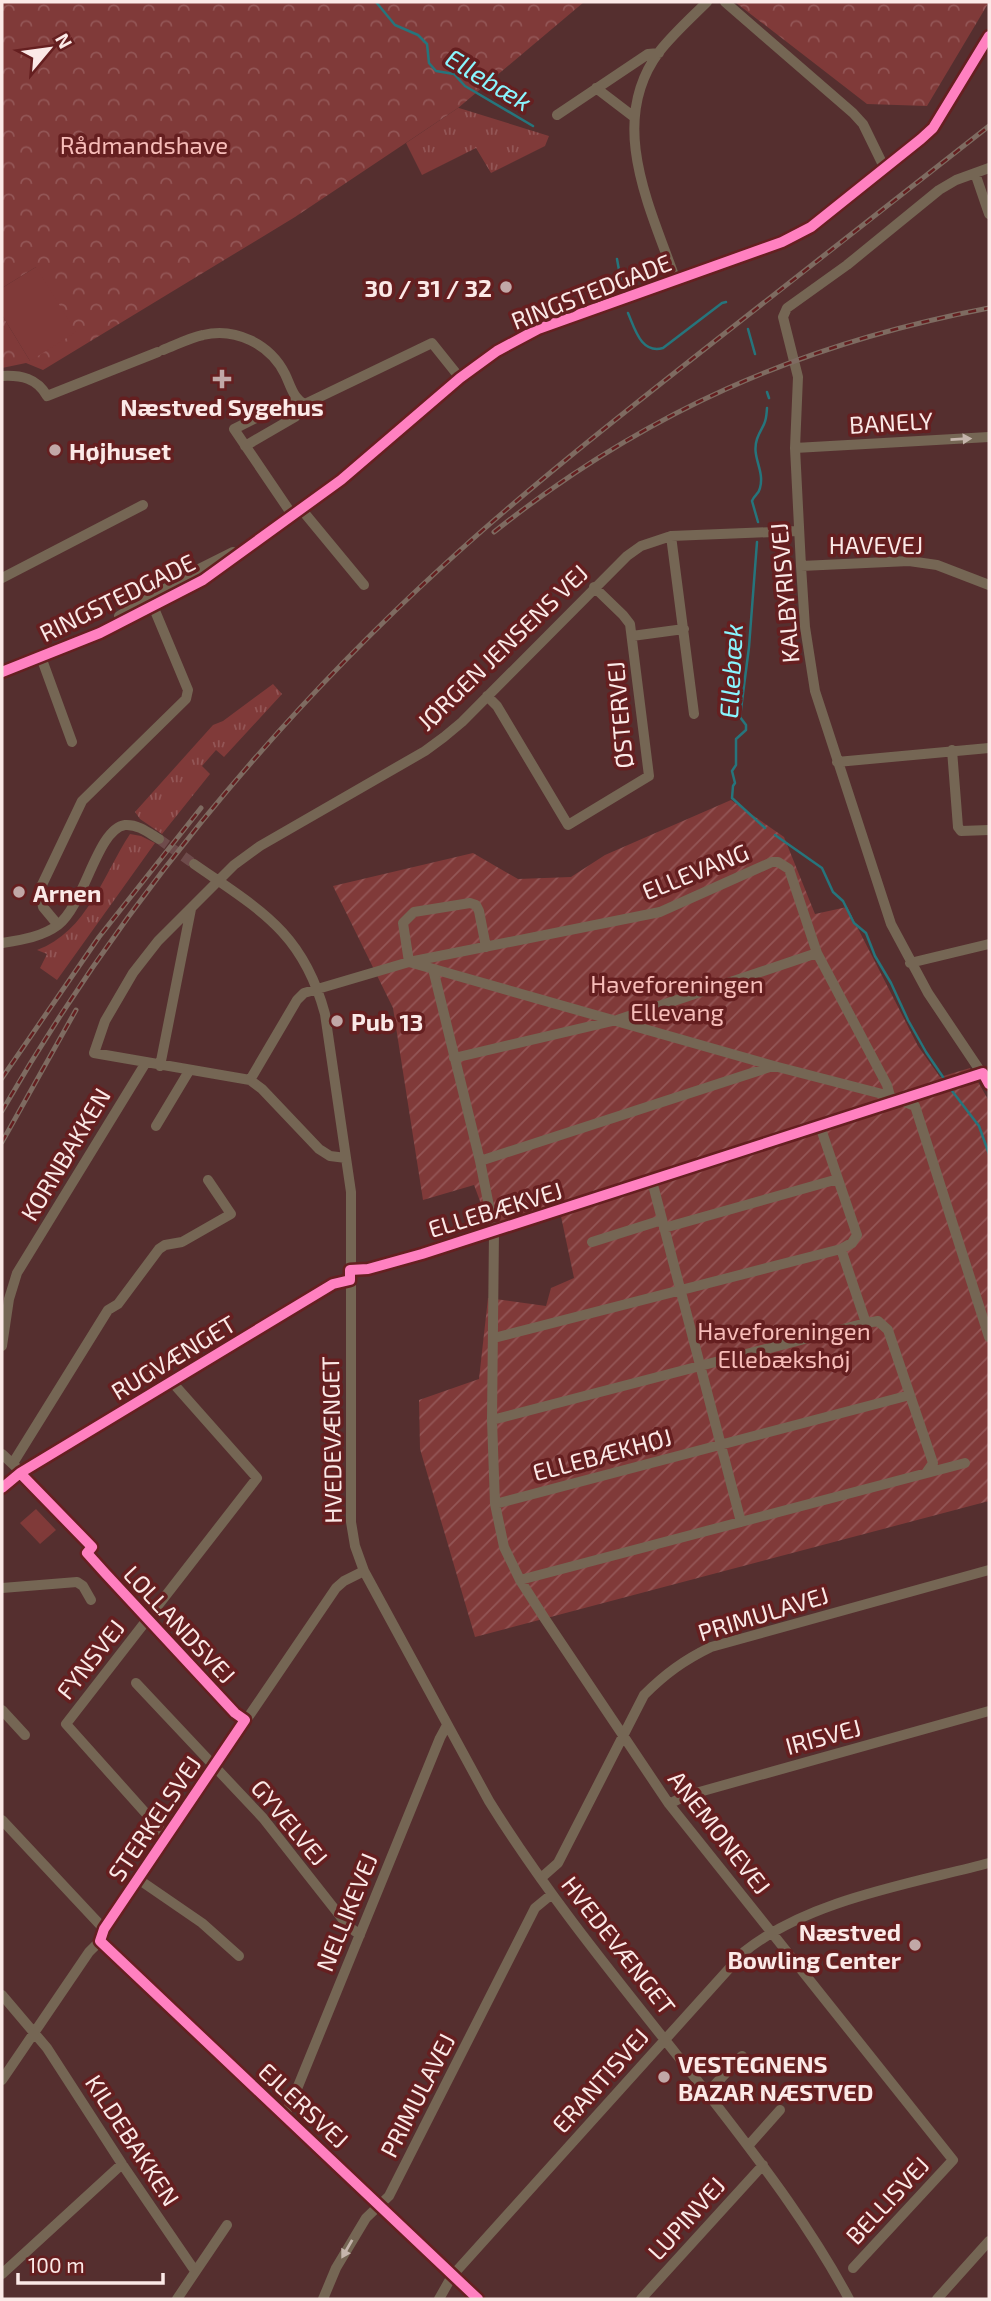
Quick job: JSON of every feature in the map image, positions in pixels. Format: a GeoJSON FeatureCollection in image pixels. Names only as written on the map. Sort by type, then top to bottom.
{"type":"FeatureCollection","features":[{"type":"Feature","properties":{"kind":"street"},"geometry":{"type":"LineString","coordinates":[[676,281],[637,168],[633,143],[634,117],[647,72],[659,52],[707,2]]}},
{"type":"Feature","properties":{"kind":"street"},"geometry":{"type":"LineString","coordinates":[[725,2],[853,113],[863,124],[885,169]]}},
{"type":"Feature","properties":{"kind":"street","name":"RINGSTEDGADE"},"geometry":{"type":"LineString","coordinates":[[2,672],[100,633],[203,580],[350,472],[460,378],[497,351],[538,329],[795,236],[823,218],[933,128],[989,36]]}},
{"type":"Feature","properties":{"kind":"street"},"geometry":{"type":"LineString","coordinates":[[557,115],[648,54],[659,52]]}},
{"type":"Feature","properties":{"kind":"street"},"geometry":{"type":"LineString","coordinates":[[596,88],[634,117]]}},
{"type":"Feature","properties":{"kind":"street","name":"KALBYRISVEJ"},"geometry":{"type":"LineString","coordinates":[[989,168],[939,191],[847,265],[787,308],[783,317],[798,377],[795,448],[799,531],[805,627],[815,691],[891,924],[910,963],[989,1084]]}},
{"type":"Feature","properties":{"kind":"street"},"geometry":{"type":"LineString","coordinates":[[975,173],[989,214]]}},
{"type":"Feature","properties":{"kind":"street"},"geometry":{"type":"LineString","coordinates":[[2,376],[30,379],[42,386],[47,396],[212,333],[245,337],[256,342],[276,359],[300,401],[295,417],[246,446]]}},
{"type":"Feature","properties":{"kind":"street"},"geometry":{"type":"LineString","coordinates":[[364,586],[274,489],[233,429],[432,343],[460,378]]}},
{"type":"Feature","properties":{"kind":"street","name":"BANELY"},"geometry":{"type":"LineString","coordinates":[[795,448],[989,438]]}},
{"type":"Feature","properties":{"kind":"street"},"geometry":{"type":"LineString","coordinates":[[2,578],[142,505]]}},
{"type":"Feature","properties":{"kind":"street","name":"JØRGEN JENSENS VEJ"},"geometry":{"type":"LineString","coordinates":[[145,1064],[94,1053],[105,1021],[133,973],[158,942],[218,881],[260,846],[425,751],[462,722],[594,587],[641,546],[671,536],[799,531]]}},
{"type":"Feature","properties":{"kind":"street"},"geometry":{"type":"LineString","coordinates":[[671,536],[694,714]]}},
{"type":"Feature","properties":{"kind":"street"},"geometry":{"type":"LineString","coordinates":[[71,644],[197,570],[260,539]]}},
{"type":"Feature","properties":{"kind":"street","name":"HAVEVEJ"},"geometry":{"type":"LineString","coordinates":[[801,566],[909,561],[937,565],[989,585]]}},
{"type":"Feature","properties":{"kind":"street","name":"ØSTERVEJ"},"geometry":{"type":"LineString","coordinates":[[487,696],[497,706],[568,825],[649,776],[630,624],[594,587]]}},
{"type":"Feature","properties":{"kind":"street"},"geometry":{"type":"LineString","coordinates":[[58,925],[43,907],[40,889],[82,801],[186,699],[188,690],[153,606]]}},
{"type":"Feature","properties":{"kind":"street"},"geometry":{"type":"LineString","coordinates":[[632,636],[684,629]]}},
{"type":"Feature","properties":{"kind":"street"},"geometry":{"type":"LineString","coordinates":[[41,657],[72,742]]}},
{"type":"Feature","properties":{"kind":"street"},"geometry":{"type":"LineString","coordinates":[[837,762],[989,748]]}},
{"type":"Feature","properties":{"kind":"street"},"geometry":{"type":"LineString","coordinates":[[952,750],[958,827],[961,831],[989,830]]}},
{"type":"Feature","properties":{"kind":"street"},"geometry":{"type":"LineString","coordinates":[[2,943],[39,935],[58,925],[79,900],[107,837],[116,828],[127,825],[140,827],[159,839]]}},
{"type":"Feature","properties":{"kind":"street","name":"ELLEVANG"},"geometry":{"type":"LineString","coordinates":[[318,988],[410,962],[660,912],[772,862],[778,862],[789,869],[817,953],[887,1085],[890,1096]]}},
{"type":"Feature","properties":{"kind":"street","name":"HVEDEVÆNGET"},"geometry":{"type":"LineString","coordinates":[[194,864],[273,921],[286,935],[306,964],[318,988],[325,1014],[351,1192],[351,1522],[355,1546],[365,1571],[489,1801],[552,1894],[763,2165],[806,2226],[849,2299]]}},
{"type":"Feature","properties":{"kind":"street"},"geometry":{"type":"LineString","coordinates":[[486,947],[476,905],[470,903],[414,912],[404,923],[410,962],[774,1066],[890,1096],[915,1106],[989,1337]]}},
{"type":"Feature","properties":{"kind":"street"},"geometry":{"type":"LineString","coordinates":[[160,1066],[191,909]]}},
{"type":"Feature","properties":{"kind":"street"},"geometry":{"type":"LineString","coordinates":[[910,963],[989,944]]}},
{"type":"Feature","properties":{"kind":"street"},"geometry":{"type":"LineString","coordinates":[[454,1058],[617,1020],[817,953]]}},
{"type":"Feature","properties":{"kind":"street"},"geometry":{"type":"LineString","coordinates":[[433,969],[480,1161],[494,1231]]}},
{"type":"Feature","properties":{"kind":"street"},"geometry":{"type":"LineString","coordinates":[[250,1080],[297,1000],[304,993],[318,988]]}},
{"type":"Feature","properties":{"kind":"street"},"geometry":{"type":"LineString","coordinates":[[145,1064],[250,1080],[320,1149],[330,1156],[346,1158]]}},
{"type":"Feature","properties":{"kind":"street","name":"KORNBAKKEN"},"geometry":{"type":"LineString","coordinates":[[2,1346],[9,1299],[18,1273],[145,1064]]}},
{"type":"Feature","properties":{"kind":"street"},"geometry":{"type":"LineString","coordinates":[[480,1161],[774,1066]]}},
{"type":"Feature","properties":{"kind":"street"},"geometry":{"type":"LineString","coordinates":[[156,1126],[189,1071]]}},
{"type":"Feature","properties":{"kind":"street"},"geometry":{"type":"LineString","coordinates":[[494,1338],[841,1249],[852,1243],[857,1235],[820,1126]]}},
{"type":"Feature","properties":{"kind":"street"},"geometry":{"type":"LineString","coordinates":[[592,1242],[838,1179]]}},
{"type":"Feature","properties":{"kind":"street","name":"RUGVÆNGET"},"geometry":{"type":"LineString","coordinates":[[13,1462],[108,1310],[118,1304],[159,1249],[182,1242],[231,1214],[208,1180]]}},
{"type":"Feature","properties":{"kind":"street","name":"ELLEBÆKVEJ"},"geometry":{"type":"LineString","coordinates":[[350,1275],[652,1181],[663,1224]]}},
{"type":"Feature","properties":{"kind":"street"},"geometry":{"type":"LineString","coordinates":[[663,1224],[741,1522]]}},
{"type":"Feature","properties":{"kind":"street","name":"ELLEBÆKHØJ"},"geometry":{"type":"LineString","coordinates":[[494,1231],[492,1420],[495,1504],[504,1547],[520,1580],[545,1619]]}},
{"type":"Feature","properties":{"kind":"street"},"geometry":{"type":"LineString","coordinates":[[841,1249],[866,1323]]}},
{"type":"Feature","properties":{"kind":"street","name":"RUGVÆNGET"},"geometry":{"type":"LineString","coordinates":[[2,1488],[20,1473],[350,1275]]}},
{"type":"Feature","properties":{"kind":"street"},"geometry":{"type":"LineString","coordinates":[[492,1420],[878,1321],[887,1330],[933,1463],[926,1473]]}},
{"type":"Feature","properties":{"kind":"street","name":"FYNSVEJ"},"geometry":{"type":"LineString","coordinates":[[167,1838],[66,1724],[257,1478],[172,1382]]}},
{"type":"Feature","properties":{"kind":"street","name":"ELLEBÆKHØJ"},"geometry":{"type":"LineString","coordinates":[[495,1504],[910,1395]]}},
{"type":"Feature","properties":{"kind":"street"},"geometry":{"type":"LineString","coordinates":[[2,1454],[13,1462],[20,1473]]}},
{"type":"Feature","properties":{"kind":"street"},"geometry":{"type":"LineString","coordinates":[[520,1580],[965,1463]]}},
{"type":"Feature","properties":{"kind":"street","name":"LOLLANDSVEJ"},"geometry":{"type":"LineString","coordinates":[[87,1553],[234,1713],[245,1720]]}},
{"type":"Feature","properties":{"kind":"street","name":"PRIMULAVEJ"},"geometry":{"type":"LineString","coordinates":[[541,1878],[558,1863],[644,1695],[687,1659],[711,1647],[989,1570]]}},
{"type":"Feature","properties":{"kind":"street","name":"STERKELSVEJ"},"geometry":{"type":"LineString","coordinates":[[2,2080],[89,1952],[100,1941],[104,1929],[336,1588],[365,1571]]}},
{"type":"Feature","properties":{"kind":"street"},"geometry":{"type":"LineString","coordinates":[[2,1588],[76,1582],[83,1586],[90,1600]]}},
{"type":"Feature","properties":{"kind":"street","name":"ANEMONEVEJ"},"geometry":{"type":"LineString","coordinates":[[545,1619],[669,1804],[953,2161]]}},
{"type":"Feature","properties":{"kind":"street","name":"GYVELVEJ"},"geometry":{"type":"LineString","coordinates":[[136,1683],[263,1818],[348,1926],[360,1935]]}},
{"type":"Feature","properties":{"kind":"street"},"geometry":{"type":"LineString","coordinates":[[2,1710],[25,1735]]}},
{"type":"Feature","properties":{"kind":"street","name":"IRISVEJ"},"geometry":{"type":"LineString","coordinates":[[669,1804],[685,1796],[989,1712]]}},
{"type":"Feature","properties":{"kind":"street","name":"NELLIKEVEJ"},"geometry":{"type":"LineString","coordinates":[[284,2115],[447,1725]]}},
{"type":"Feature","properties":{"kind":"street"},"geometry":{"type":"LineString","coordinates":[[2,1820],[104,1929]]}},
{"type":"Feature","properties":{"kind":"street","name":"ERANTISVEJ"},"geometry":{"type":"LineString","coordinates":[[439,2299],[452,2276],[744,1952],[771,1931],[821,1909],[989,1863]]}},
{"type":"Feature","properties":{"kind":"street","name":"STERKELSVEJ"},"geometry":{"type":"LineString","coordinates":[[138,1879],[202,1923],[239,1956]]}},
{"type":"Feature","properties":{"kind":"street","name":"PRIMULAVEJ"},"geometry":{"type":"LineString","coordinates":[[323,2299],[336,2268],[366,2218],[389,2196],[535,1908],[552,1894]]}},
{"type":"Feature","properties":{"kind":"street","name":"EJLERSVEJ"},"geometry":{"type":"LineString","coordinates":[[100,1941],[478,2299]]}},
{"type":"Feature","properties":{"kind":"street","name":"KILDEBAKKEN"},"geometry":{"type":"LineString","coordinates":[[2,1995],[36,2032],[195,2271]]}},
{"type":"Feature","properties":{"kind":"street"},"geometry":{"type":"LineString","coordinates":[[707,2093],[742,2056]]}},
{"type":"Feature","properties":{"kind":"street"},"geometry":{"type":"LineString","coordinates":[[748,2146],[780,2110]]}},
{"type":"Feature","properties":{"kind":"street","name":"BELLISVEJ"},"geometry":{"type":"LineString","coordinates":[[853,2268],[953,2161]]}},
{"type":"Feature","properties":{"kind":"street"},"geometry":{"type":"LineString","coordinates":[[2,2274],[122,2164]]}},
{"type":"Feature","properties":{"kind":"street","name":"LUPINVEJ"},"geometry":{"type":"LineString","coordinates":[[641,2299],[763,2165]]}},
{"type":"Feature","properties":{"kind":"street"},"geometry":{"type":"LineString","coordinates":[[177,2299],[227,2225]]}},
{"type":"Feature","properties":{"kind":"street"},"geometry":{"type":"LineString","coordinates":[[937,2299],[989,2241]]}},
{"type":"Feature","properties":{"kind":"green space","name":"Rådmandshave"},"geometry":{"type":"Polygon","coordinates":[[[2,2],[584,2],[458,108],[295,217],[43,370],[26,363],[2,368],[2,315],[30,361],[36,267],[2,288],[2,2]]]}},
{"type":"Feature","properties":{"kind":"green space"},"geometry":{"type":"Polygon","coordinates":[[[735,2],[989,2],[927,106],[867,104],[735,2]]]}},
{"type":"Feature","properties":{"kind":"green space"},"geometry":{"type":"Polygon","coordinates":[[[458,108],[549,136],[545,146],[491,173],[476,148],[422,175],[406,143],[458,108]]]}},
{"type":"Feature","properties":{"kind":"green space"},"geometry":{"type":"Polygon","coordinates":[[[36,267],[76,332],[30,361],[2,315],[2,288],[36,267]]]}},
{"type":"Feature","properties":{"kind":"green space"},"geometry":{"type":"Polygon","coordinates":[[[273,684],[282,694],[224,757],[216,750],[202,766],[210,774],[162,834],[140,819],[135,812],[213,725],[223,721],[273,684]]]}},
{"type":"Feature","properties":{"kind":"green space"},"geometry":{"type":"Polygon","coordinates":[[[731,800],[784,837],[815,914],[847,907],[918,1046],[940,1077],[970,1068],[989,1101],[989,1501],[475,1637],[420,1449],[419,1400],[479,1379],[488,1298],[546,1306],[551,1288],[574,1278],[558,1202],[490,1228],[474,1185],[423,1200],[393,1008],[333,886],[473,853],[518,879],[571,877],[605,855],[731,800]]]}},
{"type":"Feature","properties":{"kind":"green space"},"geometry":{"type":"Polygon","coordinates":[[[130,834],[155,843],[57,980],[40,968],[47,954],[37,950],[54,942],[81,916],[130,834]]]}},
{"type":"Feature","properties":{"kind":"green space"},"geometry":{"type":"Polygon","coordinates":[[[36,1509],[56,1530],[40,1544],[20,1523],[36,1509]]]}},
{"type":"Feature","properties":{"kind":"waterway","name":"Ellebæk"},"geometry":{"type":"LineString","coordinates":[[376,2],[395,25],[418,35],[427,44],[429,63],[436,71],[454,74],[465,86],[533,126]]}},
{"type":"Feature","properties":{"kind":"waterway","name":"Ellebæk"},"geometry":{"type":"LineString","coordinates":[[617,259],[621,281]]}},
{"type":"Feature","properties":{"kind":"waterway","name":"Ellebæk"},"geometry":{"type":"LineString","coordinates":[[628,313],[640,339],[655,349],[663,348],[726,302]]}},
{"type":"Feature","properties":{"kind":"waterway","name":"Ellebæk"},"geometry":{"type":"LineString","coordinates":[[748,329],[755,354]]}},
{"type":"Feature","properties":{"kind":"waterway","name":"Ellebæk"},"geometry":{"type":"LineString","coordinates":[[767,392],[769,398]]}},
{"type":"Feature","properties":{"kind":"waterway","name":"Ellebæk"},"geometry":{"type":"LineString","coordinates":[[758,522],[752,501],[761,481],[756,446],[767,408]]}},
{"type":"Feature","properties":{"kind":"waterway","name":"Ellebæk"},"geometry":{"type":"LineString","coordinates":[[757,542],[749,647],[740,717],[746,730],[736,739],[732,798],[765,828]]}},
{"type":"Feature","properties":{"kind":"waterway","name":"Ellebæk"},"geometry":{"type":"LineString","coordinates":[[775,835],[822,868],[833,892],[843,901],[854,923],[866,933],[908,1020],[945,1080]]}},
{"type":"Feature","properties":{"kind":"waterway","name":"Ellebæk"},"geometry":{"type":"LineString","coordinates":[[949,1087],[979,1126],[989,1154]]}},
{"type":"Feature","properties":{"kind":"tunnel"},"geometry":{"type":"LineString","coordinates":[[159,839],[194,864]]}},
{"type":"Feature","properties":{"kind":"railway"},"geometry":{"type":"LineString","coordinates":[[2,1111],[96,962],[148,890],[260,753],[381,625],[476,536],[573,454],[989,126]]}},
{"type":"Feature","properties":{"kind":"railway"},"geometry":{"type":"LineString","coordinates":[[494,532],[608,451],[727,388],[853,341],[989,308]]}},
{"type":"Feature","properties":{"kind":"railway"},"geometry":{"type":"LineString","coordinates":[[2,1078],[99,937],[201,808]]}},
{"type":"Feature","properties":{"kind":"railway"},"geometry":{"type":"LineString","coordinates":[[2,1142],[76,1010]]}},
{"type":"Feature","properties":{"kind":"cycle path"},"geometry":{"type":"LineString","coordinates":[[2,672],[100,633],[203,580],[341,480],[460,378],[497,351],[538,329],[782,242],[811,227],[933,128],[989,36]]}},
{"type":"Feature","properties":{"kind":"cycle path"},"geometry":{"type":"LineString","coordinates":[[2,1488],[20,1473],[333,1284],[350,1280],[350,1270],[368,1269],[422,1254],[983,1073],[989,1084]]}},
{"type":"Feature","properties":{"kind":"cycle path"},"geometry":{"type":"LineString","coordinates":[[20,1473],[92,1547],[87,1553],[105,1573],[235,1713],[245,1720],[104,1929],[100,1941],[478,2299]]}},
{"type":"Feature","properties":{"kind":"place","name":"30 / 31 / 32"},"geometry":{"type":"Point","coordinates":[506,287]}},
{"type":"Feature","properties":{"kind":"place","name":"Næstved Sygehus"},"geometry":{"type":"Point","coordinates":[222,379]}},
{"type":"Feature","properties":{"kind":"place","name":"Højhuset"},"geometry":{"type":"Point","coordinates":[55,450]}},
{"type":"Feature","properties":{"kind":"place","name":"Arnen"},"geometry":{"type":"Point","coordinates":[19,892]}},
{"type":"Feature","properties":{"kind":"place","name":"Pub 13"},"geometry":{"type":"Point","coordinates":[337,1021]}},
{"type":"Feature","properties":{"kind":"place","name":"Næstved Bowling Center"},"geometry":{"type":"Point","coordinates":[915,1945]}},
{"type":"Feature","properties":{"kind":"place","name":"VESTEGNENS BAZAR NÆSTVED"},"geometry":{"type":"Point","coordinates":[664,2077]}},
{"type":"Feature","properties":{"kind":"park label","name":"Haveforeningen Ellevang"},"geometry":{"type":"Point","coordinates":[677,997]}},
{"type":"Feature","properties":{"kind":"park label","name":"Haveforeningen Ellebækshøj"},"geometry":{"type":"Point","coordinates":[784,1344]}}]}
